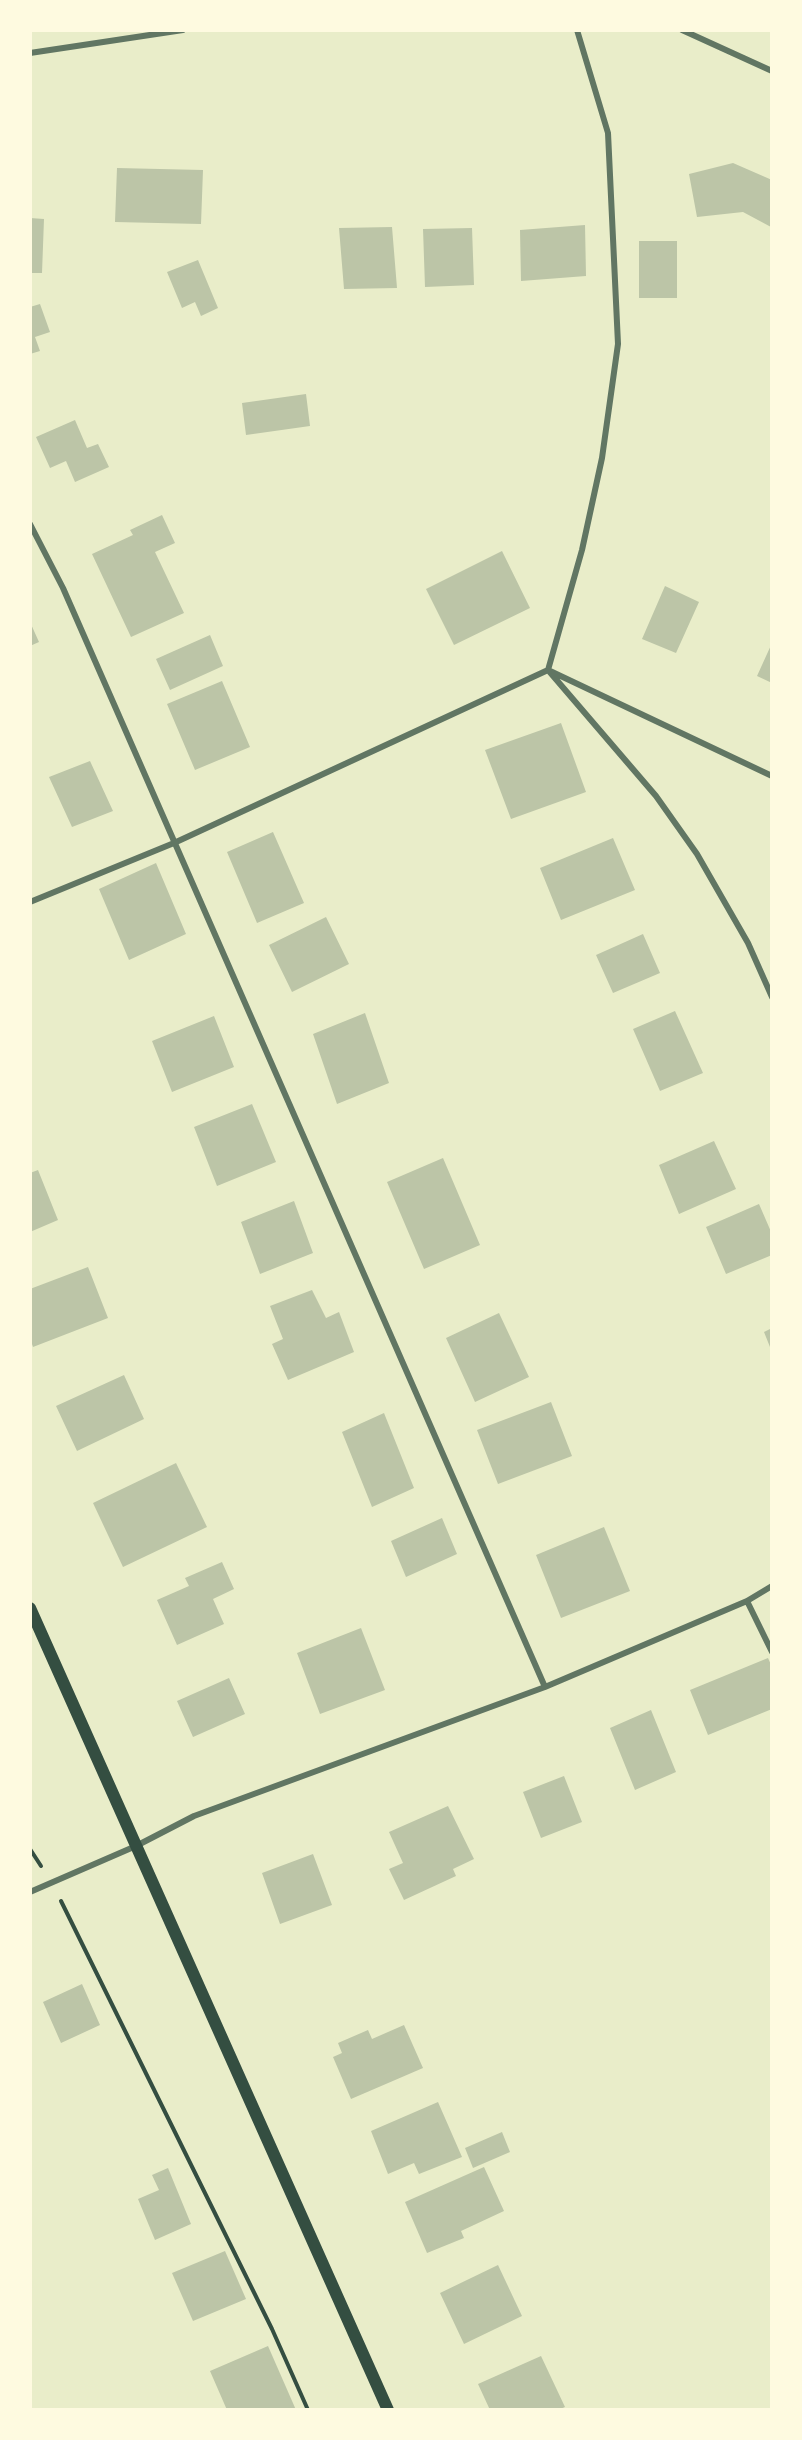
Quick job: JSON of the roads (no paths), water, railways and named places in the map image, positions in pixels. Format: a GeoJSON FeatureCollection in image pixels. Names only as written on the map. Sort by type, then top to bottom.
{"type":"FeatureCollection","features":[{"type":"Feature","properties":{"kind":"main road"},"geometry":{"type":"LineString","coordinates":[[30,1608],[388,2410]]}},
{"type":"Feature","properties":{"kind":"street"},"geometry":{"type":"LineString","coordinates":[[30,53],[183,30]]}},
{"type":"Feature","properties":{"kind":"street"},"geometry":{"type":"LineString","coordinates":[[30,902],[174,843],[548,670],[582,550],[602,458],[618,344],[608,133],[577,30]]}},
{"type":"Feature","properties":{"kind":"street"},"geometry":{"type":"LineString","coordinates":[[682,30],[772,71]]}},
{"type":"Feature","properties":{"kind":"street"},"geometry":{"type":"LineString","coordinates":[[30,524],[63,588],[545,1687]]}},
{"type":"Feature","properties":{"kind":"street"},"geometry":{"type":"LineString","coordinates":[[548,670],[772,776]]}},
{"type":"Feature","properties":{"kind":"street"},"geometry":{"type":"LineString","coordinates":[[548,670],[656,796],[697,854],[748,943],[772,997]]}},
{"type":"Feature","properties":{"kind":"street"},"geometry":{"type":"LineString","coordinates":[[30,1892],[136,1845],[194,1816],[545,1687],[747,1601],[772,1586]]}},
{"type":"Feature","properties":{"kind":"street"},"geometry":{"type":"LineString","coordinates":[[747,1601],[772,1652]]}}]}
